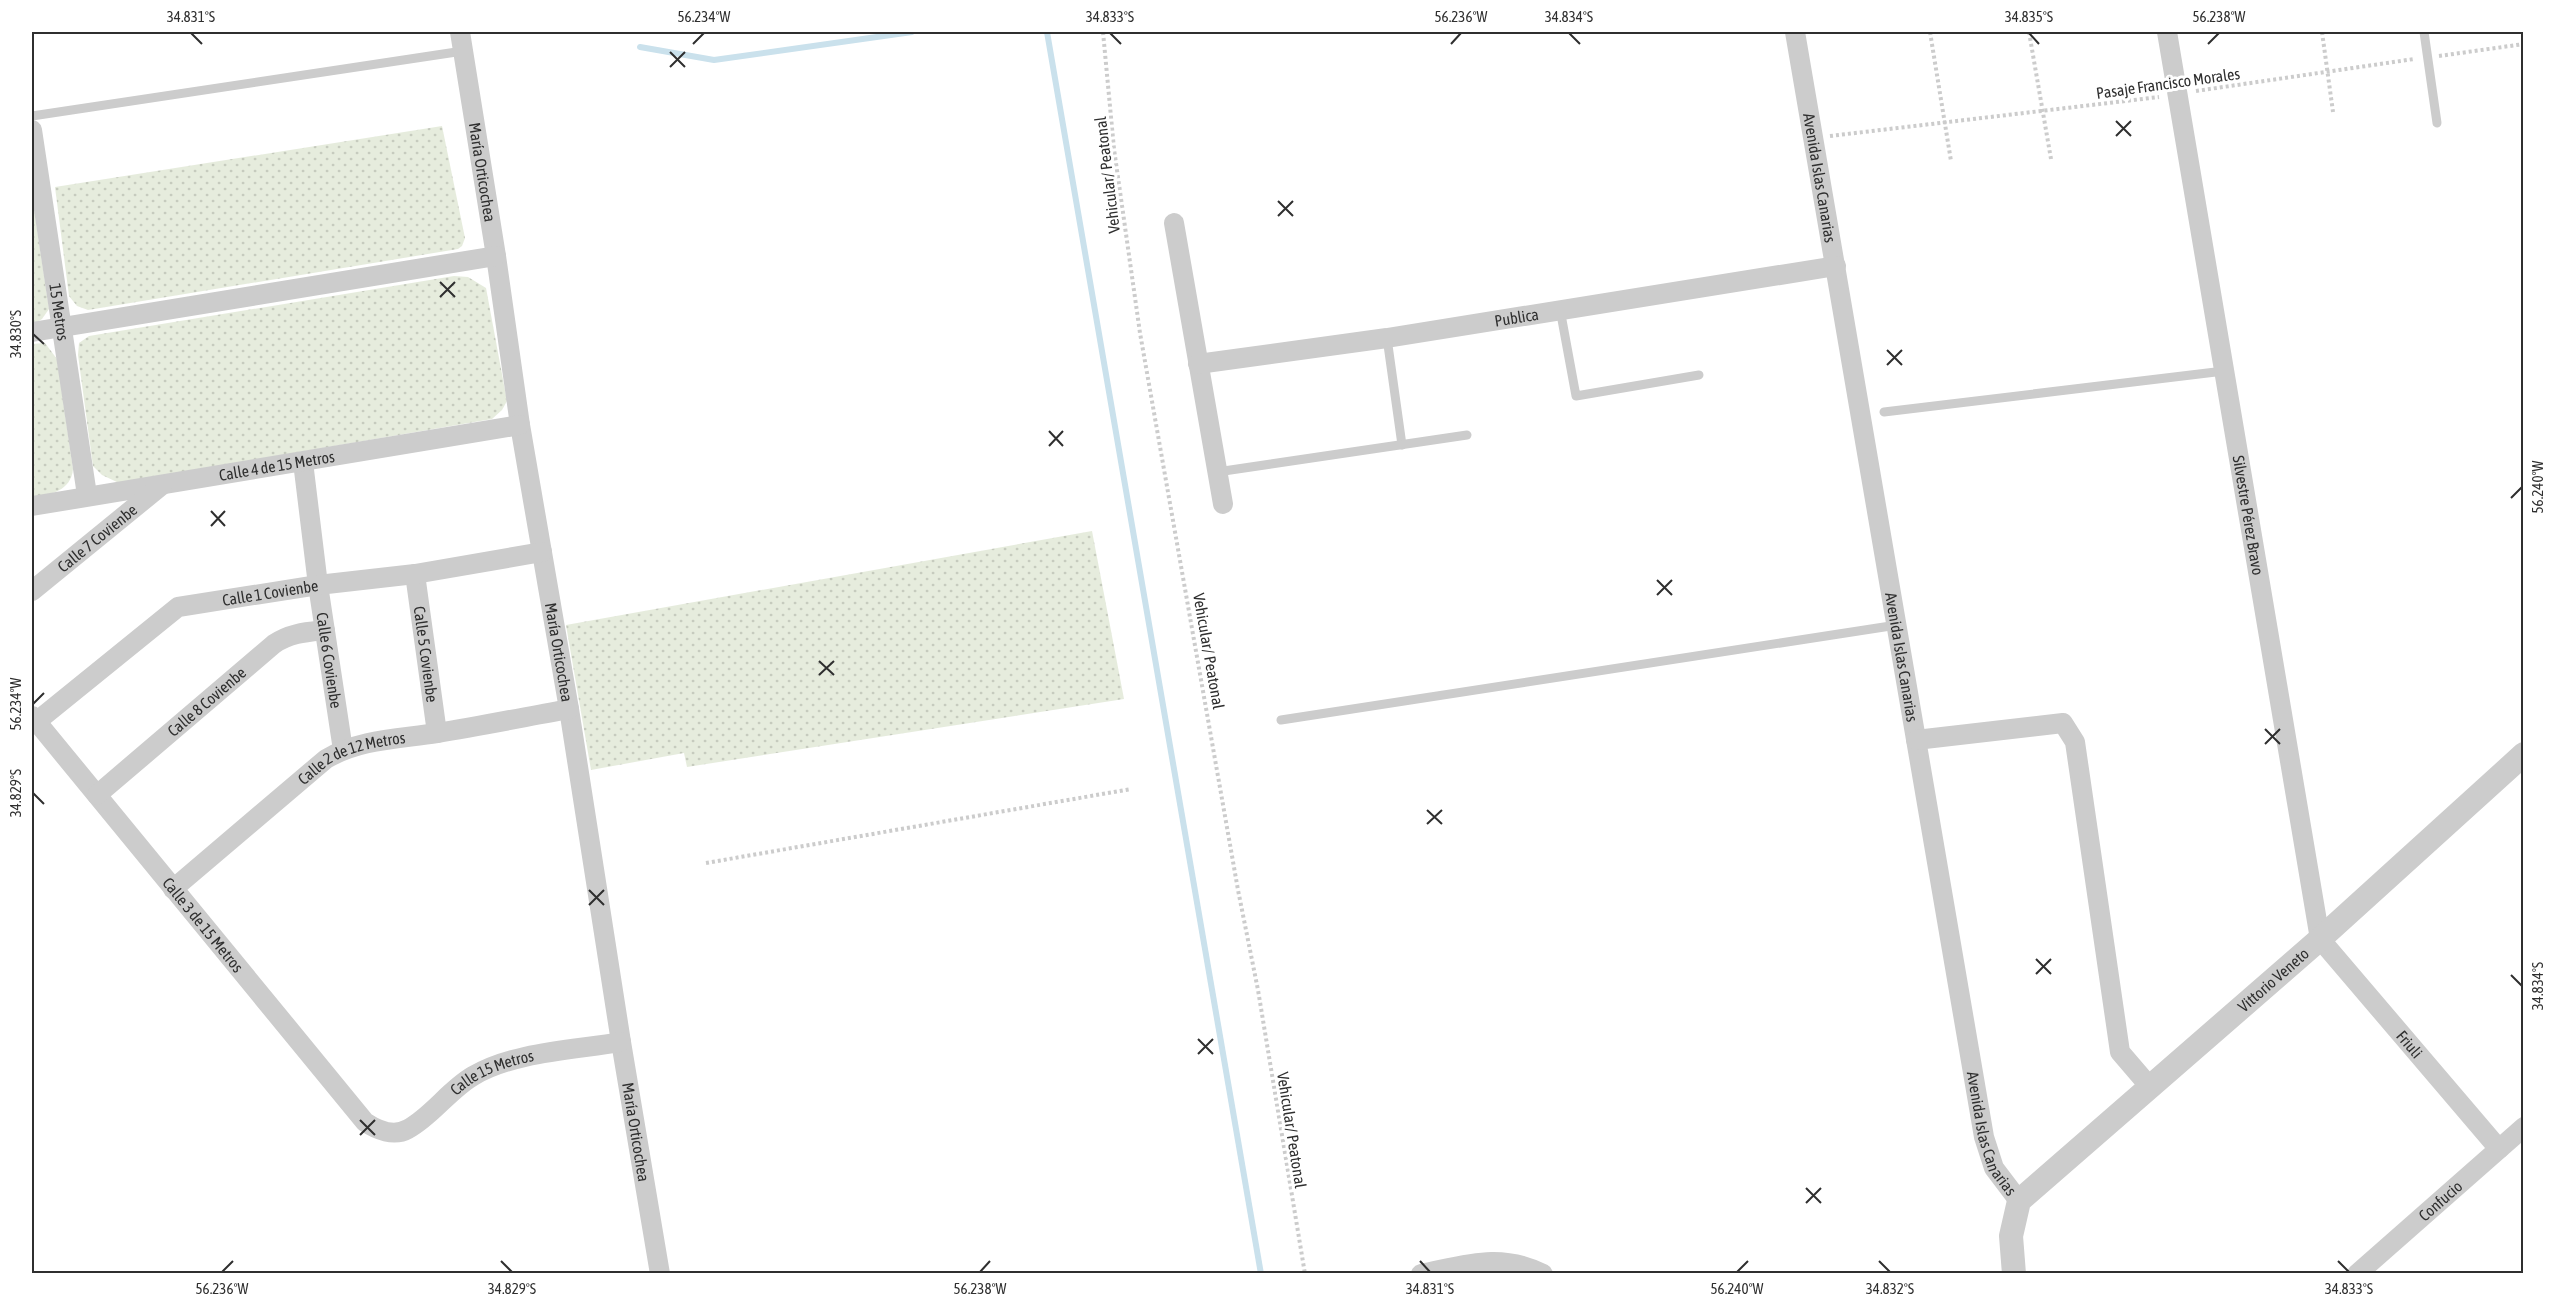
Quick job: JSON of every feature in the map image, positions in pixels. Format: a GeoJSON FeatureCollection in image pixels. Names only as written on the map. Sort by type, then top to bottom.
{"type":"FeatureCollection","features":[{"type":"Feature","properties":{"kind":"street","name":"Avenida Islas Canarias"},"geometry":{"type":"LineString","coordinates":[[1795,32],[1984,1137],[1994,1168],[2019,1201],[2011,1236],[2014,1274]]}},
{"type":"Feature","properties":{"kind":"street","name":"Silvestre Pérez Bravo"},"geometry":{"type":"LineString","coordinates":[[2167,32],[2320,939]]}},
{"type":"Feature","properties":{"kind":"street","name":"María Orticochea"},"geometry":{"type":"LineString","coordinates":[[461,41],[496,256],[519,425],[569,709],[660,1274]]}},
{"type":"Feature","properties":{"kind":"street","name":"15 Metros"},"geometry":{"type":"LineString","coordinates":[[32,130],[60,328],[87,495]]}},
{"type":"Feature","properties":{"kind":"street"},"geometry":{"type":"LineString","coordinates":[[1174,223],[1223,504]]}},
{"type":"Feature","properties":{"kind":"street"},"geometry":{"type":"LineString","coordinates":[[32,332],[496,256]]}},
{"type":"Feature","properties":{"kind":"street","name":"Publica"},"geometry":{"type":"LineString","coordinates":[[1198,364],[1387,338],[1560,308],[1836,266]]}},
{"type":"Feature","properties":{"kind":"street","name":"Calle 4 de 15 Metros"},"geometry":{"type":"LineString","coordinates":[[32,506],[87,495],[303,462],[519,425]]}},
{"type":"Feature","properties":{"kind":"street","name":"Calle 6 Covienbe"},"geometry":{"type":"LineString","coordinates":[[303,462],[318,585],[343,750]]}},
{"type":"Feature","properties":{"kind":"street","name":"Calle 7 Covienbe"},"geometry":{"type":"LineString","coordinates":[[32,591],[164,484]]}},
{"type":"Feature","properties":{"kind":"street","name":"Calle 1 Covienbe"},"geometry":{"type":"LineString","coordinates":[[34,719],[178,607],[318,585],[415,574],[542,552]]}},
{"type":"Feature","properties":{"kind":"street","name":"Calle 5 Covienbe"},"geometry":{"type":"LineString","coordinates":[[415,574],[436,733]]}},
{"type":"Feature","properties":{"kind":"street","name":"Calle 8 Covienbe"},"geometry":{"type":"LineString","coordinates":[[97,795],[274,644],[284,637],[325,630]]}},
{"type":"Feature","properties":{"kind":"street","name":"Calle 2 de 12 Metros"},"geometry":{"type":"LineString","coordinates":[[173,888],[326,759],[343,750],[360,744],[569,709]]}},
{"type":"Feature","properties":{"kind":"street","name":"Calle 3 de 15 Metros"},"geometry":{"type":"LineString","coordinates":[[34,719],[365,1122],[377,1130]]}},
{"type":"Feature","properties":{"kind":"street"},"geometry":{"type":"LineString","coordinates":[[1916,740],[2063,723],[2075,742],[2120,1052],[2150,1087]]}},
{"type":"Feature","properties":{"kind":"street","name":"Vittorio Veneto"},"geometry":{"type":"LineString","coordinates":[[2019,1201],[2320,939],[2523,754]]}},
{"type":"Feature","properties":{"kind":"street","name":"Friuli"},"geometry":{"type":"LineString","coordinates":[[2320,939],[2499,1149]]}},
{"type":"Feature","properties":{"kind":"street","name":"Calle 15 Metros"},"geometry":{"type":"LineString","coordinates":[[377,1130],[393,1133],[408,1130],[471,1077],[492,1066],[513,1060],[621,1042]]}},
{"type":"Feature","properties":{"kind":"street","name":"Confucio"},"geometry":{"type":"LineString","coordinates":[[2357,1274],[2523,1127]]}},
{"type":"Feature","properties":{"kind":"street"},"geometry":{"type":"LineString","coordinates":[[1421,1274],[1495,1260],[1528,1266],[1540,1273]]}},
{"type":"Feature","properties":{"kind":"lane"},"geometry":{"type":"LineString","coordinates":[[2424,32],[2437,123]]}},
{"type":"Feature","properties":{"kind":"lane"},"geometry":{"type":"LineString","coordinates":[[32,116],[461,41]]}},
{"type":"Feature","properties":{"kind":"lane"},"geometry":{"type":"LineString","coordinates":[[1560,308],[1576,396],[1699,375]]}},
{"type":"Feature","properties":{"kind":"lane"},"geometry":{"type":"LineString","coordinates":[[1387,338],[1402,445]]}},
{"type":"Feature","properties":{"kind":"lane"},"geometry":{"type":"LineString","coordinates":[[1884,412],[2224,371]]}},
{"type":"Feature","properties":{"kind":"lane"},"geometry":{"type":"LineString","coordinates":[[1217,472],[1467,435]]}},
{"type":"Feature","properties":{"kind":"lane"},"geometry":{"type":"LineString","coordinates":[[1281,720],[1897,626]]}},
{"type":"Feature","properties":{"kind":"path","name":"Vehicular/ Peatonal"},"geometry":{"type":"LineString","coordinates":[[1103,32],[1114,149],[1140,333],[1238,890],[1258,990],[1305,1274]]}},
{"type":"Feature","properties":{"kind":"path"},"geometry":{"type":"LineString","coordinates":[[1930,32],[1951,162]]}},
{"type":"Feature","properties":{"kind":"path"},"geometry":{"type":"LineString","coordinates":[[2029,32],[2051,159]]}},
{"type":"Feature","properties":{"kind":"path"},"geometry":{"type":"LineString","coordinates":[[2322,32],[2333,112]]}},
{"type":"Feature","properties":{"kind":"path","name":"Pasaje Francisco Morales"},"geometry":{"type":"LineString","coordinates":[[1814,138],[2042,112],[2523,44]]}},
{"type":"Feature","properties":{"kind":"path"},"geometry":{"type":"LineString","coordinates":[[706,863],[1131,789]]}},
{"type":"Feature","properties":{"kind":"green space"},"geometry":{"type":"Polygon","coordinates":[[[442,126],[465,238],[458,249],[88,310],[77,306],[69,296],[55,187],[442,126]]]}},
{"type":"Feature","properties":{"kind":"green space"},"geometry":{"type":"Polygon","coordinates":[[[32,195],[49,309],[42,319],[32,325],[32,195]]]}},
{"type":"Feature","properties":{"kind":"green space"},"geometry":{"type":"Polygon","coordinates":[[[454,276],[468,277],[486,288],[507,401],[502,410],[492,419],[119,483],[102,475],[93,466],[78,355],[79,343],[89,336],[454,276]]]}},
{"type":"Feature","properties":{"kind":"green space"},"geometry":{"type":"Polygon","coordinates":[[[45,343],[57,359],[73,469],[64,487],[46,495],[32,497],[32,344],[45,343]]]}},
{"type":"Feature","properties":{"kind":"green space"},"geometry":{"type":"Polygon","coordinates":[[[1092,531],[1124,699],[687,767],[684,753],[591,770],[566,625],[1092,531]]]}},
{"type":"Feature","properties":{"kind":"waterway"},"geometry":{"type":"LineString","coordinates":[[640,47],[714,60],[912,32]]}},
{"type":"Feature","properties":{"kind":"waterway"},"geometry":{"type":"LineString","coordinates":[[1047,32],[1261,1274]]}}]}
